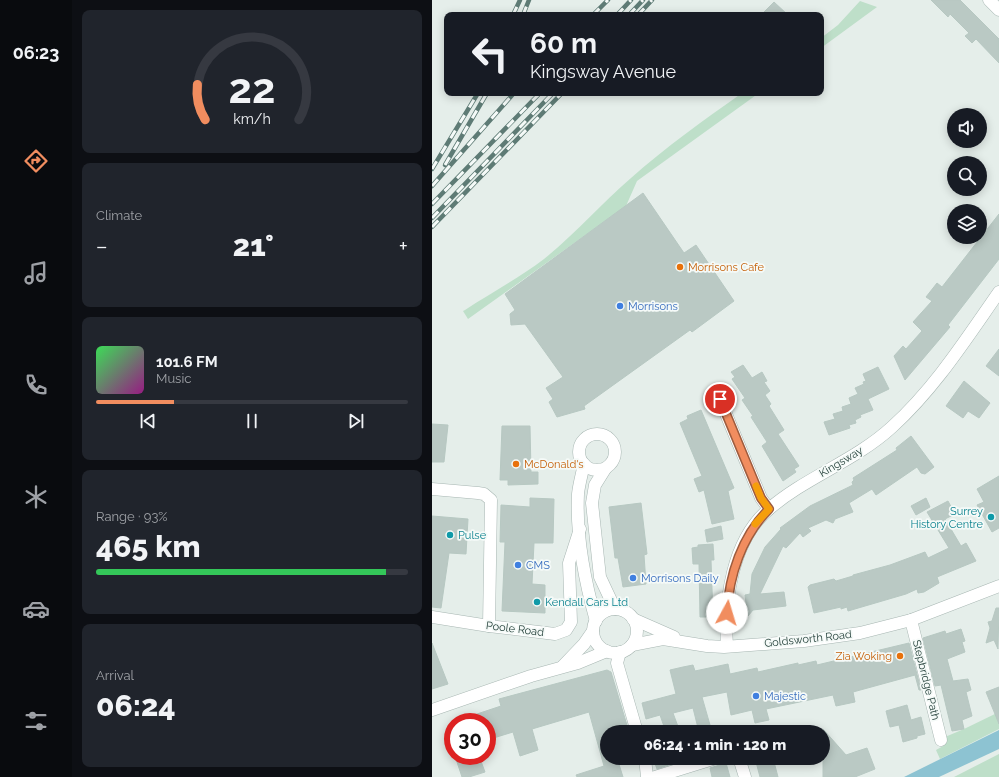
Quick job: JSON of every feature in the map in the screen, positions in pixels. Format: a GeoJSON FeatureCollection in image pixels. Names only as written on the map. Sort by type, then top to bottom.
{"type":"FeatureCollection","features":[{"type":"Feature","properties":{"kind":"street"},"geometry":{"type":"LineString","coordinates":[[989,0],[999,10]]}},
{"type":"Feature","properties":{"kind":"street","name":"Kingsway"},"geometry":{"type":"LineString","coordinates":[[727,646],[728,595],[735,568],[750,532],[759,518],[794,491],[857,454],[885,433],[909,411],[933,384],[999,292]]}},
{"type":"Feature","properties":{"kind":"street"},"geometry":{"type":"LineString","coordinates":[[716,390],[761,498],[769,509]]}},
{"type":"Feature","properties":{"kind":"street"},"geometry":{"type":"LineString","coordinates":[[584,464],[596,470],[605,468],[613,462],[615,448],[608,437],[602,434],[591,435],[582,442],[579,451],[584,464],[578,492],[580,529],[586,580],[597,644],[607,651]]}},
{"type":"Feature","properties":{"kind":"street"},"geometry":{"type":"LineString","coordinates":[[605,468],[594,489],[592,504],[600,577],[615,610]]}},
{"type":"Feature","properties":{"kind":"street"},"geometry":{"type":"LineString","coordinates":[[432,489],[484,494],[491,500],[489,626]]}},
{"type":"Feature","properties":{"kind":"street","name":"Poole Road"},"geometry":{"type":"LineString","coordinates":[[432,617],[555,634],[566,630],[571,622],[569,563],[580,529]]}},
{"type":"Feature","properties":{"kind":"street","name":"Goldsworth Road"},"geometry":{"type":"LineString","coordinates":[[632,645],[663,639],[707,646],[727,646],[841,637],[911,620],[999,586]]}},
{"type":"Feature","properties":{"kind":"street"},"geometry":{"type":"LineString","coordinates":[[432,710],[578,663],[607,651],[620,652],[632,645],[636,632],[633,619],[628,614],[615,610],[602,613],[584,644],[562,667]]}},
{"type":"Feature","properties":{"kind":"street","name":"Goldsworth Road"},"geometry":{"type":"LineString","coordinates":[[633,619],[682,641]]}},
{"type":"Feature","properties":{"kind":"street","name":"Stepbridge Path"},"geometry":{"type":"LineString","coordinates":[[911,620],[942,740]]}},
{"type":"Feature","properties":{"kind":"street"},"geometry":{"type":"LineString","coordinates":[[620,652],[617,663],[635,725]]}},
{"type":"Feature","properties":{"kind":"street"},"geometry":{"type":"LineString","coordinates":[[646,765],[647,777]]}},
{"type":"Feature","properties":{"kind":"street"},"geometry":{"type":"LineString","coordinates":[[655,777],[694,765]]}},
{"type":"Feature","properties":{"kind":"street"},"geometry":{"type":"LineString","coordinates":[[741,765],[745,777]]}},
{"type":"Feature","properties":{"kind":"green space"},"geometry":{"type":"Polygon","coordinates":[[[860,1],[877,7],[824,46],[824,36],[838,25],[860,1]]]}},
{"type":"Feature","properties":{"kind":"green space"},"geometry":{"type":"Polygon","coordinates":[[[738,96],[755,96],[637,181],[626,206],[468,319],[463,311],[544,259],[620,188],[685,134],[738,96]]]}},
{"type":"Feature","properties":{"kind":"green space"},"geometry":{"type":"Polygon","coordinates":[[[999,712],[999,729],[940,759],[936,750],[945,745],[945,737],[999,712]]]}},
{"type":"Feature","properties":{"kind":"green space"},"geometry":{"type":"Polygon","coordinates":[[[999,754],[999,777],[954,777],[999,754]]]}},
{"type":"Feature","properties":{"kind":"water"},"geometry":{"type":"Polygon","coordinates":[[[999,730],[999,749],[939,777],[904,777],[999,730]]]}},
{"type":"Feature","properties":{"kind":"building"},"geometry":{"type":"Polygon","coordinates":[[[931,0],[960,0],[999,39],[999,63],[976,39],[972,43],[965,36],[969,33],[950,14],[948,17],[931,0]]]}},
{"type":"Feature","properties":{"kind":"building"},"geometry":{"type":"Polygon","coordinates":[[[774,2],[785,12],[764,12],[774,2]]]}},
{"type":"Feature","properties":{"kind":"building","name":"Morrisons"},"geometry":{"type":"Polygon","coordinates":[[[643,193],[684,253],[696,245],[734,301],[692,332],[690,330],[584,406],[585,409],[557,417],[549,402],[553,399],[546,388],[563,377],[525,324],[511,325],[510,314],[515,310],[505,294],[643,193]]]}},
{"type":"Feature","properties":{"kind":"building"},"geometry":{"type":"Polygon","coordinates":[[[999,214],[999,259],[948,325],[950,327],[905,380],[894,356],[903,346],[906,349],[922,331],[913,322],[932,301],[926,297],[937,283],[942,287],[976,244],[987,244],[987,229],[999,214]]]}},
{"type":"Feature","properties":{"kind":"building"},"geometry":{"type":"Polygon","coordinates":[[[999,349],[999,376],[986,366],[999,349]]]}},
{"type":"Feature","properties":{"kind":"building"},"geometry":{"type":"Polygon","coordinates":[[[743,365],[752,378],[762,372],[767,381],[764,382],[770,391],[765,395],[771,404],[769,406],[784,430],[778,434],[799,466],[794,469],[796,472],[783,481],[762,446],[767,442],[751,417],[753,416],[742,400],[745,398],[732,379],[735,377],[731,372],[743,365]]]}},
{"type":"Feature","properties":{"kind":"building"},"geometry":{"type":"Polygon","coordinates":[[[878,367],[889,389],[868,399],[873,410],[860,415],[861,417],[855,420],[856,423],[849,425],[850,428],[829,435],[824,422],[835,419],[833,414],[843,411],[842,407],[851,404],[849,398],[858,394],[855,388],[864,384],[863,382],[866,381],[863,374],[878,367]]]}},
{"type":"Feature","properties":{"kind":"building"},"geometry":{"type":"Polygon","coordinates":[[[964,381],[990,403],[979,418],[968,411],[963,418],[946,406],[964,381]]]}},
{"type":"Feature","properties":{"kind":"building"},"geometry":{"type":"Polygon","coordinates":[[[701,410],[734,488],[728,491],[734,519],[712,524],[704,490],[699,492],[694,479],[702,476],[680,423],[688,419],[687,416],[701,410]]]}},
{"type":"Feature","properties":{"kind":"building"},"geometry":{"type":"Polygon","coordinates":[[[432,424],[448,425],[444,462],[432,462],[432,424]]]}},
{"type":"Feature","properties":{"kind":"building","name":"McDonald's"},"geometry":{"type":"Polygon","coordinates":[[[502,426],[530,426],[531,472],[538,472],[538,484],[508,485],[508,480],[500,480],[502,426]]]}},
{"type":"Feature","properties":{"kind":"building"},"geometry":{"type":"Polygon","coordinates":[[[911,436],[934,467],[925,474],[921,473],[917,467],[876,495],[872,489],[849,503],[853,512],[835,519],[833,523],[826,520],[808,528],[811,531],[803,537],[800,533],[786,548],[783,546],[760,594],[784,592],[786,606],[753,610],[748,616],[749,610],[747,611],[745,595],[750,594],[752,574],[765,547],[781,529],[780,528],[810,506],[853,485],[853,478],[897,450],[896,448],[911,436]]]}},
{"type":"Feature","properties":{"kind":"building","name":"Surrey History Centre"},"geometry":{"type":"Polygon","coordinates":[[[999,476],[999,528],[992,532],[977,505],[984,502],[977,489],[999,476]]]}},
{"type":"Feature","properties":{"kind":"building","name":"CMS"},"geometry":{"type":"Polygon","coordinates":[[[530,498],[554,499],[553,543],[534,543],[532,584],[545,585],[545,613],[502,611],[505,542],[500,542],[501,505],[530,507],[530,498]]]}},
{"type":"Feature","properties":{"kind":"building"},"geometry":{"type":"Polygon","coordinates":[[[926,498],[930,507],[916,515],[911,506],[926,498]]]}},
{"type":"Feature","properties":{"kind":"building"},"geometry":{"type":"Polygon","coordinates":[[[948,501],[955,514],[945,519],[961,546],[966,543],[976,561],[937,577],[939,583],[924,592],[918,593],[917,589],[906,594],[848,611],[847,607],[841,609],[841,607],[814,613],[808,587],[810,585],[834,579],[836,581],[890,565],[925,552],[928,558],[949,548],[927,512],[948,501]]]}},
{"type":"Feature","properties":{"kind":"building"},"geometry":{"type":"Polygon","coordinates":[[[641,503],[647,554],[644,555],[646,584],[623,587],[618,558],[615,558],[609,507],[641,503]]]}},
{"type":"Feature","properties":{"kind":"building","name":"Pulse"},"geometry":{"type":"Polygon","coordinates":[[[432,516],[468,519],[466,554],[449,553],[441,608],[432,607],[432,516]]]}},
{"type":"Feature","properties":{"kind":"building"},"geometry":{"type":"Polygon","coordinates":[[[721,526],[723,539],[707,542],[705,530],[721,526]]]}},
{"type":"Feature","properties":{"kind":"building"},"geometry":{"type":"Polygon","coordinates":[[[713,544],[714,560],[711,560],[713,617],[700,617],[699,564],[693,564],[692,548],[698,547],[698,545],[713,544]]]}},
{"type":"Feature","properties":{"kind":"building"},"geometry":{"type":"Polygon","coordinates":[[[996,608],[999,608],[998,649],[994,640],[986,643],[990,628],[988,622],[992,621],[996,608]]]}},
{"type":"Feature","properties":{"kind":"building"},"geometry":{"type":"Polygon","coordinates":[[[961,629],[965,641],[962,642],[965,652],[947,659],[953,681],[968,679],[971,690],[966,692],[972,716],[962,720],[964,729],[952,731],[941,685],[935,686],[923,638],[945,631],[946,634],[961,629]]]}},
{"type":"Feature","properties":{"kind":"building"},"geometry":{"type":"Polygon","coordinates":[[[432,643],[448,684],[432,689],[432,643]]]}},
{"type":"Feature","properties":{"kind":"building"},"geometry":{"type":"Polygon","coordinates":[[[909,643],[921,690],[919,690],[915,675],[853,692],[855,702],[836,706],[833,695],[766,709],[769,720],[755,723],[752,710],[731,715],[727,692],[702,697],[710,725],[697,725],[693,708],[673,713],[677,725],[664,725],[660,715],[646,719],[642,703],[676,694],[670,670],[693,665],[695,671],[728,664],[730,674],[757,668],[758,672],[798,663],[798,665],[816,661],[817,665],[909,643]]]}},
{"type":"Feature","properties":{"kind":"building"},"geometry":{"type":"Polygon","coordinates":[[[607,670],[611,672],[627,725],[600,725],[600,752],[589,712],[532,729],[538,750],[520,756],[513,732],[496,737],[496,713],[480,713],[501,706],[499,699],[607,670]]]}},
{"type":"Feature","properties":{"kind":"building"},"geometry":{"type":"Polygon","coordinates":[[[999,687],[999,724],[986,692],[999,687]]]}},
{"type":"Feature","properties":{"kind":"building"},"geometry":{"type":"Polygon","coordinates":[[[907,705],[911,720],[921,717],[925,734],[903,742],[899,725],[890,727],[886,711],[907,705]]]}},
{"type":"Feature","properties":{"kind":"building"},"geometry":{"type":"Polygon","coordinates":[[[830,737],[846,755],[867,748],[875,769],[855,777],[823,777],[823,765],[830,765],[830,737]]]}},
{"type":"Feature","properties":{"kind":"building"},"geometry":{"type":"Polygon","coordinates":[[[458,765],[482,765],[485,772],[469,777],[462,777],[458,765]]]}},
{"type":"Feature","properties":{"kind":"building"},"geometry":{"type":"Polygon","coordinates":[[[619,765],[623,777],[577,777],[576,775],[604,766],[619,765]]]}},
{"type":"Feature","properties":{"kind":"building"},"geometry":{"type":"Polygon","coordinates":[[[656,765],[669,765],[657,769],[656,765]]]}},
{"type":"Feature","properties":{"kind":"building"},"geometry":{"type":"Polygon","coordinates":[[[720,765],[727,765],[730,777],[712,777],[710,768],[720,765]]]}},
{"type":"Feature","properties":{"kind":"building"},"geometry":{"type":"Polygon","coordinates":[[[757,765],[775,765],[778,777],[760,777],[757,765]]]}},
{"type":"Feature","properties":{"kind":"railway"},"geometry":{"type":"LineString","coordinates":[[514,12],[520,0]]}},
{"type":"Feature","properties":{"kind":"railway"},"geometry":{"type":"LineString","coordinates":[[524,12],[529,0]]}},
{"type":"Feature","properties":{"kind":"railway"},"geometry":{"type":"LineString","coordinates":[[596,12],[608,0]]}},
{"type":"Feature","properties":{"kind":"railway"},"geometry":{"type":"LineString","coordinates":[[620,12],[631,0]]}},
{"type":"Feature","properties":{"kind":"railway"},"geometry":{"type":"LineString","coordinates":[[632,12],[643,0]]}},
{"type":"Feature","properties":{"kind":"railway"},"geometry":{"type":"LineString","coordinates":[[641,12],[652,0]]}},
{"type":"Feature","properties":{"kind":"railway"},"geometry":{"type":"LineString","coordinates":[[432,169],[476,96]]}},
{"type":"Feature","properties":{"kind":"railway"},"geometry":{"type":"LineString","coordinates":[[445,165],[485,96]]}},
{"type":"Feature","properties":{"kind":"railway"},"geometry":{"type":"LineString","coordinates":[[432,186],[511,96]]}},
{"type":"Feature","properties":{"kind":"railway"},"geometry":{"type":"LineString","coordinates":[[432,204],[537,96]]}},
{"type":"Feature","properties":{"kind":"railway"},"geometry":{"type":"LineString","coordinates":[[432,218],[550,96]]}},
{"type":"Feature","properties":{"kind":"railway"},"geometry":{"type":"LineString","coordinates":[[432,227],[559,96]]}},
{"type":"Feature","properties":{"kind":"slow traffic"},"geometry":{"type":"LineString","coordinates":[[755,524],[769,509],[761,498],[756,486]]}},
{"type":"Feature","properties":{"kind":"place","name":"Morrisons Cafe"},"geometry":{"type":"Point","coordinates":[680,267]}},
{"type":"Feature","properties":{"kind":"place","name":"Morrisons"},"geometry":{"type":"Point","coordinates":[620,306]}},
{"type":"Feature","properties":{"kind":"place","name":"McDonald's"},"geometry":{"type":"Point","coordinates":[516,464]}},
{"type":"Feature","properties":{"kind":"place","name":"Surrey History Centre"},"geometry":{"type":"Point","coordinates":[991,517]}},
{"type":"Feature","properties":{"kind":"place","name":"Pulse"},"geometry":{"type":"Point","coordinates":[450,535]}},
{"type":"Feature","properties":{"kind":"place","name":"CMS"},"geometry":{"type":"Point","coordinates":[518,565]}},
{"type":"Feature","properties":{"kind":"place","name":"Morrisons Daily"},"geometry":{"type":"Point","coordinates":[633,578]}},
{"type":"Feature","properties":{"kind":"place","name":"Kendall Cars Ltd"},"geometry":{"type":"Point","coordinates":[537,602]}},
{"type":"Feature","properties":{"kind":"place","name":"Zia Woking"},"geometry":{"type":"Point","coordinates":[900,656]}},
{"type":"Feature","properties":{"kind":"place","name":"Majestic"},"geometry":{"type":"Point","coordinates":[756,696]}},
{"type":"Feature","properties":{"kind":"route"},"geometry":{"type":"LineString","coordinates":[[720,399],[761,498],[769,509],[759,518],[750,532],[740,554],[731,581],[728,595],[727,613]]}}]}
